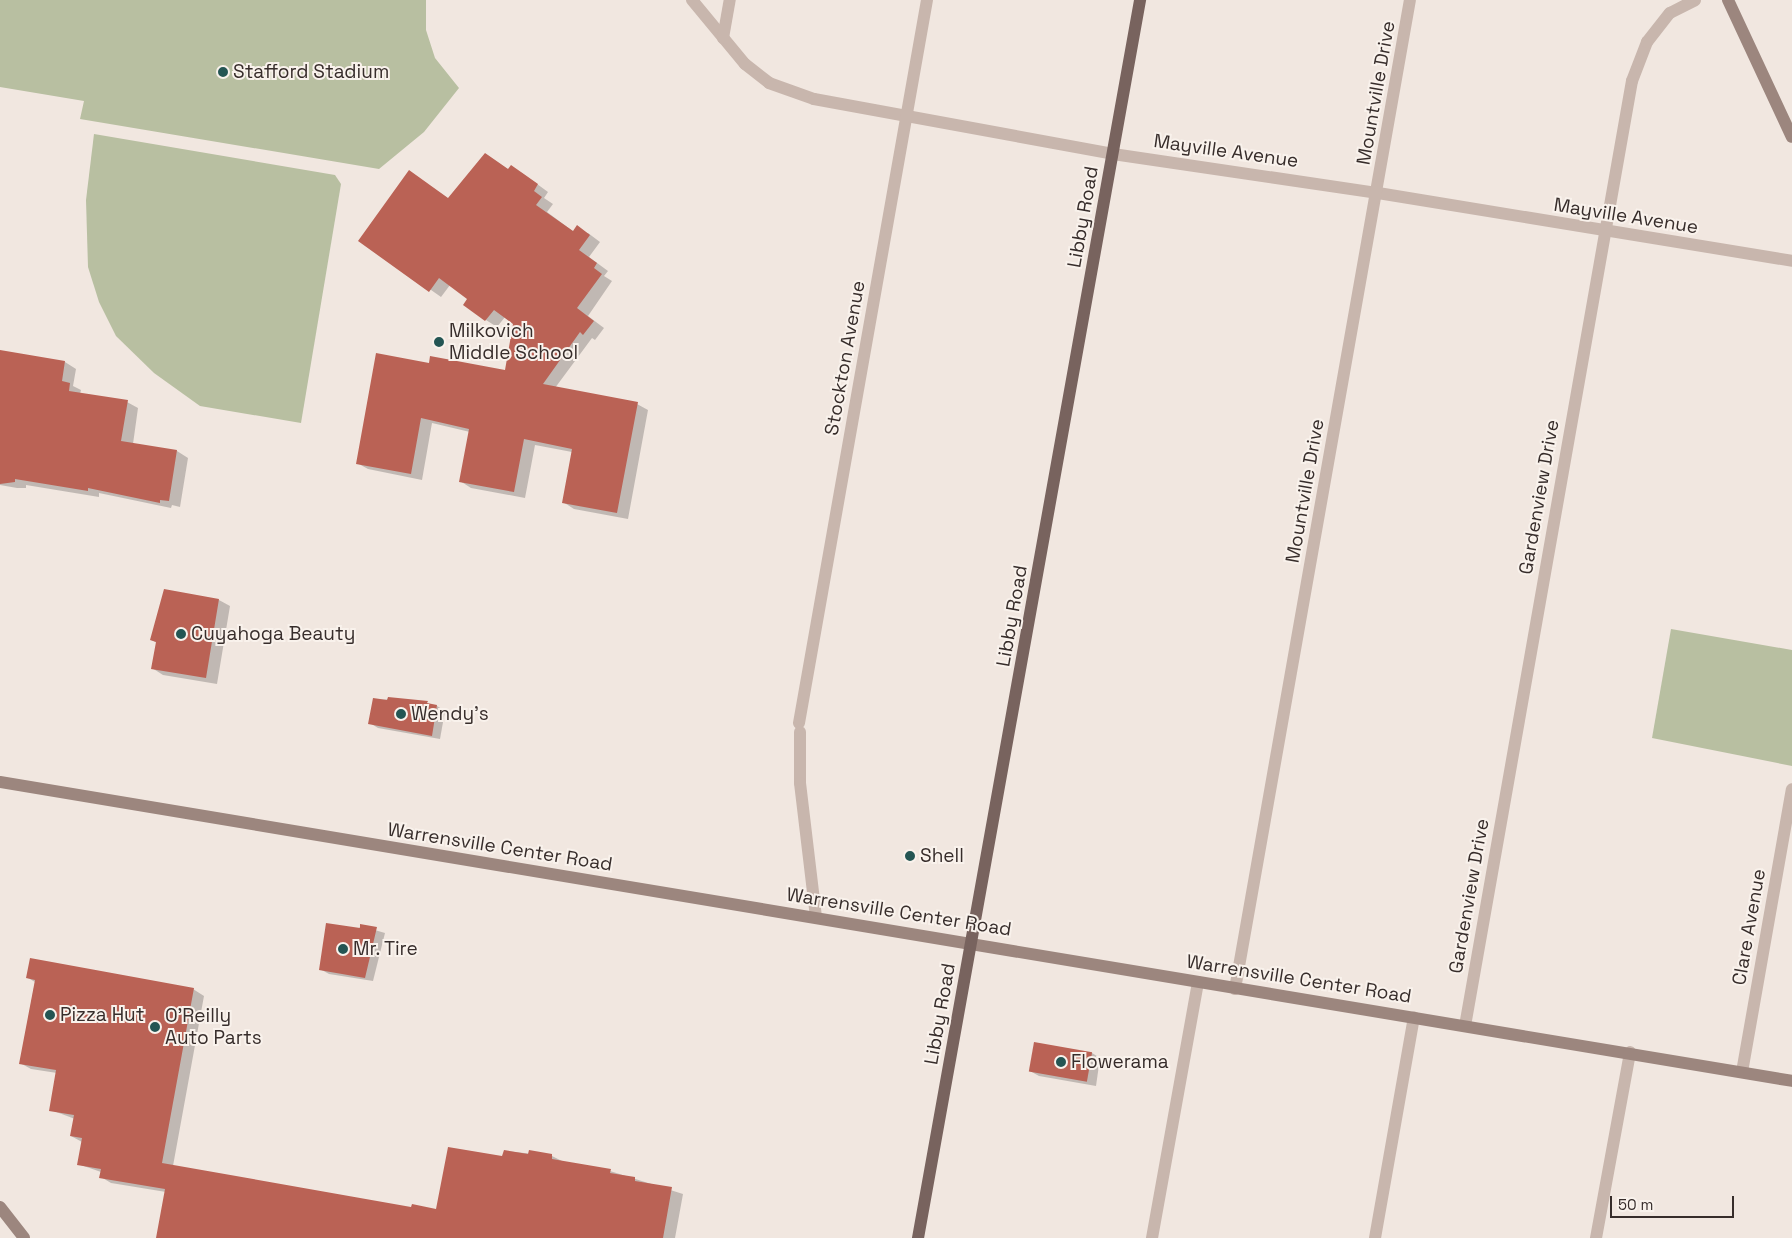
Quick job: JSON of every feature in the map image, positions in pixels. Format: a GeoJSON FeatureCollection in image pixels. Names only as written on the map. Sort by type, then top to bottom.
{"type":"FeatureCollection","features":[{"type":"Feature","properties":{"kind":"main road","name":"Libby Road"},"geometry":{"type":"LineString","coordinates":[[918,1238],[973,942],[1140,0]]}},
{"type":"Feature","properties":{"kind":"main road"},"geometry":{"type":"LineString","coordinates":[[1728,0],[1792,137]]}},
{"type":"Feature","properties":{"kind":"main road","name":"Warrensville Center Road"},"geometry":{"type":"LineString","coordinates":[[0,782],[816,918],[973,942],[1198,982],[1630,1052],[1792,1081]]}},
{"type":"Feature","properties":{"kind":"main road"},"geometry":{"type":"LineString","coordinates":[[0,1207],[24,1238]]}},
{"type":"Feature","properties":{"kind":"street","name":"Mayville Avenue"},"geometry":{"type":"LineString","coordinates":[[692,0],[746,64],[769,83],[814,99],[1113,154],[1378,193],[1605,232],[1792,261]]}},
{"type":"Feature","properties":{"kind":"street"},"geometry":{"type":"LineString","coordinates":[[723,38],[730,0]]}},
{"type":"Feature","properties":{"kind":"street","name":"Stockton Avenue"},"geometry":{"type":"LineString","coordinates":[[816,918],[800,783],[799,728],[927,0]]}},
{"type":"Feature","properties":{"kind":"street","name":"Mountville Drive"},"geometry":{"type":"LineString","coordinates":[[1235,988],[1378,193],[1410,0]]}},
{"type":"Feature","properties":{"kind":"street","name":"Gardenview Drive"},"geometry":{"type":"LineString","coordinates":[[1465,1026],[1632,81],[1644,50],[1670,13],[1695,0]]}},
{"type":"Feature","properties":{"kind":"street","name":"Clare Avenue"},"geometry":{"type":"LineString","coordinates":[[1742,1072],[1792,789]]}},
{"type":"Feature","properties":{"kind":"street"},"geometry":{"type":"LineString","coordinates":[[1152,1238],[1198,982]]}},
{"type":"Feature","properties":{"kind":"street"},"geometry":{"type":"LineString","coordinates":[[1375,1238],[1414,1017]]}},
{"type":"Feature","properties":{"kind":"street"},"geometry":{"type":"LineString","coordinates":[[1596,1238],[1630,1052]]}},
{"type":"Feature","properties":{"kind":"green space","name":"Stafford Stadium"},"geometry":{"type":"Polygon","coordinates":[[[0,0],[426,0],[426,30],[435,58],[459,88],[424,132],[379,169],[80,119],[84,101],[0,87],[0,0]]]}},
{"type":"Feature","properties":{"kind":"green space"},"geometry":{"type":"Polygon","coordinates":[[[94,134],[335,175],[341,184],[301,423],[200,406],[154,373],[116,336],[99,302],[88,267],[86,200],[94,134]]]}},
{"type":"Feature","properties":{"kind":"green space"},"geometry":{"type":"Polygon","coordinates":[[[1671,629],[1792,650],[1792,766],[1652,738],[1671,629]]]}},
{"type":"Feature","properties":{"kind":"building"},"geometry":{"type":"Polygon","coordinates":[[[485,153],[508,169],[511,165],[538,184],[534,191],[542,197],[536,205],[573,231],[577,225],[590,235],[579,250],[597,263],[594,268],[602,274],[577,308],[594,321],[583,335],[580,332],[543,384],[638,402],[617,513],[562,503],[572,449],[524,439],[514,492],[459,482],[469,429],[421,418],[411,474],[356,464],[376,353],[429,363],[430,356],[505,370],[513,324],[494,310],[485,321],[463,305],[467,299],[439,278],[429,292],[358,241],[409,170],[448,198],[485,153]]]}},
{"type":"Feature","properties":{"kind":"building"},"geometry":{"type":"Polygon","coordinates":[[[0,350],[65,361],[62,381],[70,383],[69,391],[128,400],[121,441],[177,450],[169,501],[160,500],[160,503],[88,488],[88,491],[15,479],[15,482],[0,484],[0,350]]]}},
{"type":"Feature","properties":{"kind":"building"},"geometry":{"type":"Polygon","coordinates":[[[164,589],[219,599],[206,678],[151,669],[156,642],[150,640],[164,589]]]}},
{"type":"Feature","properties":{"kind":"building"},"geometry":{"type":"Polygon","coordinates":[[[388,697],[428,701],[427,703],[437,705],[432,736],[368,724],[373,698],[387,700],[388,697]]]}},
{"type":"Feature","properties":{"kind":"building"},"geometry":{"type":"Polygon","coordinates":[[[326,923],[360,928],[360,924],[377,927],[365,978],[319,970],[326,923]]]}},
{"type":"Feature","properties":{"kind":"building"},"geometry":{"type":"Polygon","coordinates":[[[30,958],[194,988],[162,1163],[411,1207],[412,1204],[436,1209],[448,1147],[502,1156],[504,1150],[528,1154],[529,1150],[552,1154],[552,1159],[611,1169],[610,1173],[635,1177],[635,1181],[672,1187],[663,1238],[156,1238],[165,1189],[99,1178],[101,1169],[77,1165],[82,1138],[70,1136],[74,1115],[49,1111],[56,1070],[19,1064],[35,980],[26,978],[30,958]]]}},
{"type":"Feature","properties":{"kind":"building","name":"Flowerama"},"geometry":{"type":"Polygon","coordinates":[[[1034,1042],[1092,1052],[1087,1082],[1029,1072],[1034,1042]]]}},
{"type":"Feature","properties":{"kind":"place","name":"Stafford Stadium"},"geometry":{"type":"Point","coordinates":[223,72]}},
{"type":"Feature","properties":{"kind":"place","name":"Milkovich Middle School"},"geometry":{"type":"Point","coordinates":[439,342]}},
{"type":"Feature","properties":{"kind":"place","name":"Cuyahoga Beauty"},"geometry":{"type":"Point","coordinates":[181,634]}},
{"type":"Feature","properties":{"kind":"place","name":"Wendy's"},"geometry":{"type":"Point","coordinates":[401,714]}},
{"type":"Feature","properties":{"kind":"place","name":"Shell"},"geometry":{"type":"Point","coordinates":[910,856]}},
{"type":"Feature","properties":{"kind":"place","name":"Mr. Tire"},"geometry":{"type":"Point","coordinates":[343,949]}},
{"type":"Feature","properties":{"kind":"place","name":"Pizza Hut"},"geometry":{"type":"Point","coordinates":[50,1015]}},
{"type":"Feature","properties":{"kind":"place","name":"O'Reilly Auto Parts"},"geometry":{"type":"Point","coordinates":[155,1027]}},
{"type":"Feature","properties":{"kind":"place","name":"Flowerama"},"geometry":{"type":"Point","coordinates":[1061,1062]}}]}
